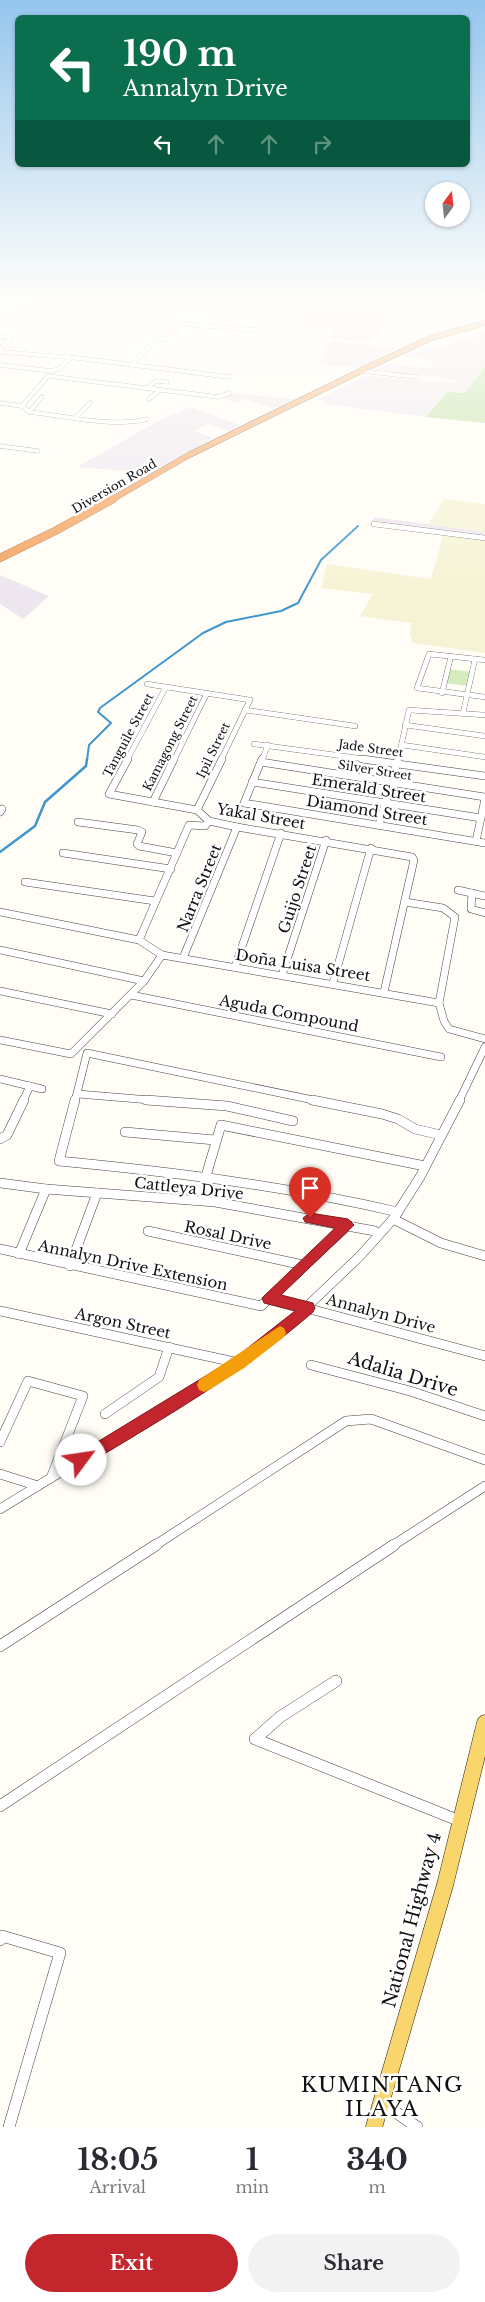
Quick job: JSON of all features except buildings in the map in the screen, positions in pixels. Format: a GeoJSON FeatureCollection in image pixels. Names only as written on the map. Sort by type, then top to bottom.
{"type":"FeatureCollection","features":[{"type":"Feature","properties":{"kind":"highway","name":"Diversion Road"},"geometry":{"type":"LineString","coordinates":[[0,558],[63,528],[215,442],[303,399]]}},
{"type":"Feature","properties":{"kind":"main road","name":"National Highway 4"},"geometry":{"type":"LineString","coordinates":[[374,2127],[445,1885],[485,1723]]}},
{"type":"Feature","properties":{"kind":"street"},"geometry":{"type":"LineString","coordinates":[[22,406],[28,399]]}},
{"type":"Feature","properties":{"kind":"street"},"geometry":{"type":"LineString","coordinates":[[29,412],[40,399]]}},
{"type":"Feature","properties":{"kind":"street"},"geometry":{"type":"LineString","coordinates":[[0,403],[22,406],[22,409],[29,412],[138,423],[147,419]]}},
{"type":"Feature","properties":{"kind":"street"},"geometry":{"type":"LineString","coordinates":[[76,417],[90,403]]}},
{"type":"Feature","properties":{"kind":"street"},"geometry":{"type":"LineString","coordinates":[[0,446],[38,451]]}},
{"type":"Feature","properties":{"kind":"street"},"geometry":{"type":"LineString","coordinates":[[374,524],[485,538]]}},
{"type":"Feature","properties":{"kind":"street"},"geometry":{"type":"LineString","coordinates":[[485,660],[430,654],[418,689],[485,697]]}},
{"type":"Feature","properties":{"kind":"street"},"geometry":{"type":"LineString","coordinates":[[442,693],[451,656]]}},
{"type":"Feature","properties":{"kind":"street"},"geometry":{"type":"LineString","coordinates":[[462,713],[475,659]]}},
{"type":"Feature","properties":{"kind":"street"},"geometry":{"type":"LineString","coordinates":[[147,684],[208,693]]}},
{"type":"Feature","properties":{"kind":"street","name":"Tanguile Street"},"geometry":{"type":"LineString","coordinates":[[109,794],[166,687]]}},
{"type":"Feature","properties":{"kind":"street","name":"Ipil Street"},"geometry":{"type":"LineString","coordinates":[[197,810],[250,700],[208,693]]}},
{"type":"Feature","properties":{"kind":"street","name":"Kamagong Street"},"geometry":{"type":"LineString","coordinates":[[153,802],[208,693]]}},
{"type":"Feature","properties":{"kind":"street"},"geometry":{"type":"LineString","coordinates":[[378,825],[411,709],[485,716]]}},
{"type":"Feature","properties":{"kind":"street"},"geometry":{"type":"LineString","coordinates":[[245,710],[355,726]]}},
{"type":"Feature","properties":{"kind":"street"},"geometry":{"type":"LineString","coordinates":[[405,725],[485,736]]}},
{"type":"Feature","properties":{"kind":"street","name":"Jade Street"},"geometry":{"type":"LineString","coordinates":[[254,744],[485,776]]}},
{"type":"Feature","properties":{"kind":"street"},"geometry":{"type":"LineString","coordinates":[[252,782],[268,745]]}},
{"type":"Feature","properties":{"kind":"street"},"geometry":{"type":"LineString","coordinates":[[402,745],[485,757]]}},
{"type":"Feature","properties":{"kind":"street","name":"Silver Street"},"geometry":{"type":"LineString","coordinates":[[261,762],[485,798]]}},
{"type":"Feature","properties":{"kind":"street","name":"Diamond Street"},"geometry":{"type":"LineString","coordinates":[[252,782],[244,803],[485,843]]}},
{"type":"Feature","properties":{"kind":"street","name":"Emerald Street"},"geometry":{"type":"LineString","coordinates":[[252,782],[481,818]]}},
{"type":"Feature","properties":{"kind":"street","name":"Yakal Street"},"geometry":{"type":"LineString","coordinates":[[109,794],[197,810],[209,821],[237,827],[326,840],[412,856],[414,860],[405,902]]}},
{"type":"Feature","properties":{"kind":"street"},"geometry":{"type":"LineString","coordinates":[[476,841],[485,798]]}},
{"type":"Feature","properties":{"kind":"street"},"geometry":{"type":"LineString","coordinates":[[139,940],[189,824],[205,826],[209,821]]}},
{"type":"Feature","properties":{"kind":"street"},"geometry":{"type":"LineString","coordinates":[[78,822],[138,830],[142,832],[137,844],[139,846],[177,853]]}},
{"type":"Feature","properties":{"kind":"street","name":"Narra Street"},"geometry":{"type":"LineString","coordinates":[[184,958],[237,827]]}},
{"type":"Feature","properties":{"kind":"street"},"geometry":{"type":"LineString","coordinates":[[235,967],[281,833]]}},
{"type":"Feature","properties":{"kind":"street","name":"Guijo Street"},"geometry":{"type":"LineString","coordinates":[[282,975],[326,840]]}},
{"type":"Feature","properties":{"kind":"street"},"geometry":{"type":"LineString","coordinates":[[333,983],[371,848]]}},
{"type":"Feature","properties":{"kind":"street"},"geometry":{"type":"LineString","coordinates":[[63,853],[171,869]]}},
{"type":"Feature","properties":{"kind":"street"},"geometry":{"type":"LineString","coordinates":[[25,882],[155,901]]}},
{"type":"Feature","properties":{"kind":"street"},"geometry":{"type":"LineString","coordinates":[[458,890],[485,896]]}},
{"type":"Feature","properties":{"kind":"street"},"geometry":{"type":"LineString","coordinates":[[472,893],[470,910],[485,913]]}},
{"type":"Feature","properties":{"kind":"street"},"geometry":{"type":"LineString","coordinates":[[384,992],[405,902],[443,908],[455,917],[439,1003],[444,1021],[450,1029],[485,1039]]}},
{"type":"Feature","properties":{"kind":"street"},"geometry":{"type":"LineString","coordinates":[[0,912],[139,940],[162,955],[144,981],[71,1054],[0,1040]]}},
{"type":"Feature","properties":{"kind":"street"},"geometry":{"type":"LineString","coordinates":[[0,950],[144,981]]}},
{"type":"Feature","properties":{"kind":"street","name":"Doña Luisa Street"},"geometry":{"type":"LineString","coordinates":[[162,955],[333,983],[439,1003]]}},
{"type":"Feature","properties":{"kind":"street"},"geometry":{"type":"LineString","coordinates":[[0,991],[112,1014]]}},
{"type":"Feature","properties":{"kind":"street","name":"Aguda Compound"},"geometry":{"type":"LineString","coordinates":[[131,995],[441,1057]]}},
{"type":"Feature","properties":{"kind":"street"},"geometry":{"type":"LineString","coordinates":[[0,1509],[240,1363],[308,1308],[381,1234],[395,1216],[425,1166],[485,1047]]}},
{"type":"Feature","properties":{"kind":"street"},"geometry":{"type":"LineString","coordinates":[[441,1135],[415,1129],[398,1119],[382,1114],[87,1053],[60,1161],[206,1176],[273,1186],[395,1216],[441,1243],[485,1256]]}},
{"type":"Feature","properties":{"kind":"street"},"geometry":{"type":"LineString","coordinates":[[0,1078],[42,1089]]}},
{"type":"Feature","properties":{"kind":"street"},"geometry":{"type":"LineString","coordinates":[[1,1139],[7,1135],[30,1086]]}},
{"type":"Feature","properties":{"kind":"street"},"geometry":{"type":"LineString","coordinates":[[78,1094],[227,1106],[293,1121]]}},
{"type":"Feature","properties":{"kind":"street"},"geometry":{"type":"LineString","coordinates":[[206,1176],[215,1140],[221,1125],[425,1166]]}},
{"type":"Feature","properties":{"kind":"street"},"geometry":{"type":"LineString","coordinates":[[125,1132],[215,1140]]}},
{"type":"Feature","properties":{"kind":"street","name":"Cattleya Drive"},"geometry":{"type":"LineString","coordinates":[[0,1182],[46,1189],[215,1202],[375,1231]]}},
{"type":"Feature","properties":{"kind":"street"},"geometry":{"type":"LineString","coordinates":[[19,1254],[46,1189]]}},
{"type":"Feature","properties":{"kind":"street"},"geometry":{"type":"LineString","coordinates":[[70,1266],[97,1193]]}},
{"type":"Feature","properties":{"kind":"street"},"geometry":{"type":"LineString","coordinates":[[269,1298],[348,1225]]}},
{"type":"Feature","properties":{"kind":"street","name":"Rosal Drive"},"geometry":{"type":"LineString","coordinates":[[148,1231],[303,1265]]}},
{"type":"Feature","properties":{"kind":"street","name":"Annalyn Drive Extension"},"geometry":{"type":"LineString","coordinates":[[0,1249],[70,1266],[261,1306],[269,1298]]}},
{"type":"Feature","properties":{"kind":"street","name":"Annalyn Drive"},"geometry":{"type":"LineString","coordinates":[[269,1298],[485,1356]]}},
{"type":"Feature","properties":{"kind":"street","name":"Argon Street"},"geometry":{"type":"LineString","coordinates":[[0,1311],[240,1363]]}},
{"type":"Feature","properties":{"kind":"street"},"geometry":{"type":"LineString","coordinates":[[105,1414],[158,1377],[169,1347]]}},
{"type":"Feature","properties":{"kind":"street","name":"Adalia Drive"},"geometry":{"type":"LineString","coordinates":[[311,1365],[410,1390],[485,1416]]}},
{"type":"Feature","properties":{"kind":"street"},"geometry":{"type":"LineString","coordinates":[[0,1442],[28,1381],[83,1396],[51,1478]]}},
{"type":"Feature","properties":{"kind":"street"},"geometry":{"type":"LineString","coordinates":[[0,1646],[346,1421],[371,1419],[485,1460]]}},
{"type":"Feature","properties":{"kind":"street"},"geometry":{"type":"LineString","coordinates":[[0,1474],[38,1486]]}},
{"type":"Feature","properties":{"kind":"street"},"geometry":{"type":"LineString","coordinates":[[0,1806],[307,1601],[485,1486]]}},
{"type":"Feature","properties":{"kind":"street"},"geometry":{"type":"LineString","coordinates":[[336,1681],[287,1712],[262,1731],[255,1739],[460,1821]]}},
{"type":"Feature","properties":{"kind":"street"},"geometry":{"type":"LineString","coordinates":[[1,1938],[60,1953],[9,2127]]}},
{"type":"Feature","properties":{"kind":"street"},"geometry":{"type":"LineString","coordinates":[[381,2102],[416,2127]]}},
{"type":"Feature","properties":{"kind":"shaded area"},"geometry":{"type":"Polygon","coordinates":[[[226,399],[245,399],[237,403],[226,399]]]}},
{"type":"Feature","properties":{"kind":"shaded area"},"geometry":{"type":"Polygon","coordinates":[[[247,399],[294,399],[273,409],[247,399]]]}},
{"type":"Feature","properties":{"kind":"shaded area"},"geometry":{"type":"Polygon","coordinates":[[[441,399],[426,417],[324,404],[325,401],[317,400],[441,399]]]}},
{"type":"Feature","properties":{"kind":"shaded area"},"geometry":{"type":"Polygon","coordinates":[[[190,407],[240,425],[228,431],[208,424],[194,431],[213,438],[152,473],[77,467],[160,420],[190,407]]]}},
{"type":"Feature","properties":{"kind":"shaded area"},"geometry":{"type":"Polygon","coordinates":[[[444,499],[485,504],[485,532],[428,524],[444,499]]]}},
{"type":"Feature","properties":{"kind":"shaded area"},"geometry":{"type":"Polygon","coordinates":[[[375,517],[485,532],[485,541],[369,525],[375,517]]]}},
{"type":"Feature","properties":{"kind":"shaded area"},"geometry":{"type":"Polygon","coordinates":[[[443,536],[485,541],[485,653],[413,643],[410,634],[412,623],[360,616],[373,594],[321,588],[327,564],[431,579],[443,536]]]}},
{"type":"Feature","properties":{"kind":"shaded area"},"geometry":{"type":"Polygon","coordinates":[[[0,575],[49,596],[23,619],[0,604],[0,575]]]}},
{"type":"Feature","properties":{"kind":"green space"},"geometry":{"type":"Polygon","coordinates":[[[441,399],[485,399],[485,423],[426,417],[441,399]]]}},
{"type":"Feature","properties":{"kind":"green space"},"geometry":{"type":"Polygon","coordinates":[[[448,669],[472,672],[468,686],[444,683],[448,669]]]}},
{"type":"Feature","properties":{"kind":"waterway"},"geometry":{"type":"LineString","coordinates":[[87,760],[89,745],[111,723],[98,712],[100,708],[203,633],[226,622],[281,611],[298,603],[321,560],[358,526]]}},
{"type":"Feature","properties":{"kind":"waterway"},"geometry":{"type":"LineString","coordinates":[[0,852],[35,826],[45,802],[86,766],[87,759]]}},
{"type":"Feature","properties":{"kind":"slow traffic"},"geometry":{"type":"LineString","coordinates":[[204,1385],[240,1363],[280,1333]]}},
{"type":"Feature","properties":{"kind":"district","name":"KUMINTANG ILAYA"},"geometry":{"type":"Point","coordinates":[382,2097]}},
{"type":"Feature","properties":{"kind":"route"},"geometry":{"type":"LineString","coordinates":[[81,1460],[240,1363],[308,1308],[269,1298],[348,1225],[310,1218]]}}]}
